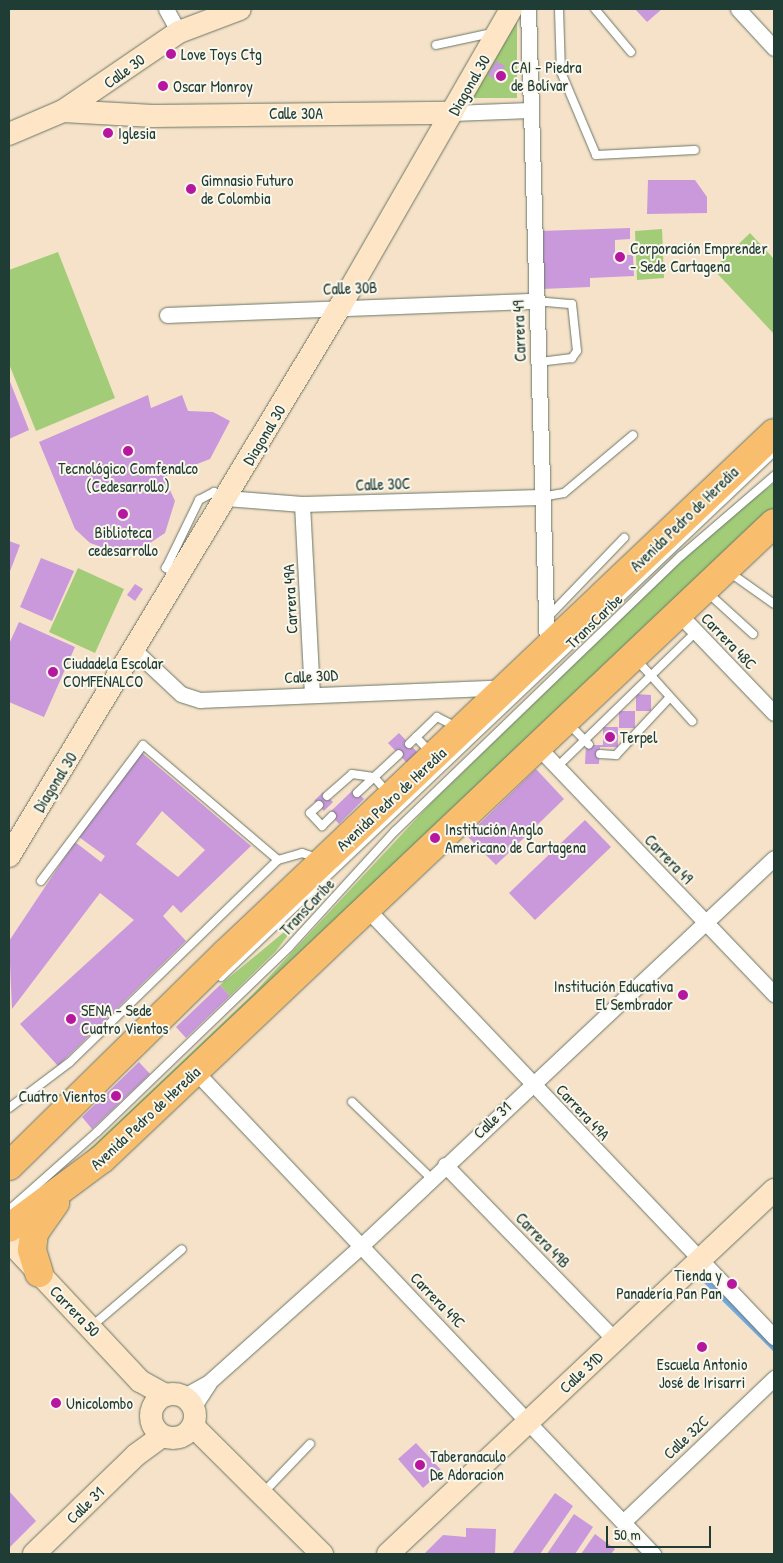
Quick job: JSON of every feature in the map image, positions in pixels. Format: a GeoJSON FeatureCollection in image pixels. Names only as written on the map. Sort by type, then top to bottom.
{"type":"FeatureCollection","features":[{"type":"Feature","properties":{"kind":"highway","name":"Avenida Pedro de Heredia"},"geometry":{"type":"LineString","coordinates":[[12,1170],[326,861],[774,433]]}},
{"type":"Feature","properties":{"kind":"highway","name":"Avenida Pedro de Heredia"},"geometry":{"type":"LineString","coordinates":[[9,1228],[81,1177],[538,747],[580,735],[642,666],[688,623],[704,590],[774,523]]}},
{"type":"Feature","properties":{"kind":"highway"},"geometry":{"type":"LineString","coordinates":[[39,1273],[32,1250],[37,1226],[81,1177]]}},
{"type":"Feature","properties":{"kind":"street"},"geometry":{"type":"LineString","coordinates":[[166,9],[180,32]]}},
{"type":"Feature","properties":{"kind":"street","name":"Calle 30"},"geometry":{"type":"LineString","coordinates":[[9,134],[63,111],[108,84],[180,32],[240,9]]}},
{"type":"Feature","properties":{"kind":"street","name":"Carrera 49"},"geometry":{"type":"LineString","coordinates":[[528,9],[535,301],[547,651]]}},
{"type":"Feature","properties":{"kind":"street"},"geometry":{"type":"LineString","coordinates":[[738,9],[774,48]]}},
{"type":"Feature","properties":{"kind":"street","name":"Diagonal 30"},"geometry":{"type":"LineString","coordinates":[[9,856],[341,305],[452,113],[504,18]]}},
{"type":"Feature","properties":{"kind":"street"},"geometry":{"type":"LineString","coordinates":[[108,84],[122,114]]}},
{"type":"Feature","properties":{"kind":"street","name":"Calle 30A"},"geometry":{"type":"LineString","coordinates":[[63,111],[122,114],[452,113],[530,110]]}},
{"type":"Feature","properties":{"kind":"street","name":"Calle 30B"},"geometry":{"type":"LineString","coordinates":[[167,316],[341,305],[535,301]]}},
{"type":"Feature","properties":{"kind":"street","name":"Calle 30C"},"geometry":{"type":"LineString","coordinates":[[226,498],[302,504],[541,497]]}},
{"type":"Feature","properties":{"kind":"street","name":"Carrera 49A"},"geometry":{"type":"LineString","coordinates":[[302,504],[312,694]]}},
{"type":"Feature","properties":{"kind":"street","name":"Carrera 48C"},"geometry":{"type":"LineString","coordinates":[[688,623],[774,713]]}},
{"type":"Feature","properties":{"kind":"street","name":"Calle 30D"},"geometry":{"type":"LineString","coordinates":[[134,650],[157,674],[190,698],[509,687]]}},
{"type":"Feature","properties":{"kind":"street","name":"Carrera 49"},"geometry":{"type":"LineString","coordinates":[[538,747],[774,994]]}},
{"type":"Feature","properties":{"kind":"street","name":"Calle 31"},"geometry":{"type":"LineString","coordinates":[[34,1554],[136,1455],[155,1424],[184,1412],[210,1382],[362,1245],[531,1082],[774,858]]}},
{"type":"Feature","properties":{"kind":"street","name":"Carrera 49A"},"geometry":{"type":"LineString","coordinates":[[367,909],[699,1261],[774,1337]]}},
{"type":"Feature","properties":{"kind":"street","name":"Carrera 49C"},"geometry":{"type":"LineString","coordinates":[[195,1071],[529,1421],[653,1554]]}},
{"type":"Feature","properties":{"kind":"street","name":"Carrera 49B"},"geometry":{"type":"LineString","coordinates":[[445,1165],[615,1340]]}},
{"type":"Feature","properties":{"kind":"street","name":"Calle 31D"},"geometry":{"type":"LineString","coordinates":[[388,1554],[774,1190]]}},
{"type":"Feature","properties":{"kind":"street","name":"Carrera 50"},"geometry":{"type":"LineString","coordinates":[[9,1241],[140,1381],[184,1412],[208,1442],[263,1493],[304,1545],[322,1554]]}},
{"type":"Feature","properties":{"kind":"street","name":"Calle 32C"},"geometry":{"type":"LineString","coordinates":[[623,1522],[774,1378]]}},
{"type":"Feature","properties":{"kind":"street","name":"Carrera 50"},"geometry":{"type":"LineString","coordinates":[[140,1381],[155,1424]]}},
{"type":"Feature","properties":{"kind":"street"},"geometry":{"type":"LineString","coordinates":[[155,1424],[184,1412]]}},
{"type":"Feature","properties":{"kind":"lane"},"geometry":{"type":"LineString","coordinates":[[559,9],[561,72],[596,155],[696,150]]}},
{"type":"Feature","properties":{"kind":"lane"},"geometry":{"type":"LineString","coordinates":[[594,9],[631,52]]}},
{"type":"Feature","properties":{"kind":"lane"},"geometry":{"type":"LineString","coordinates":[[436,45],[504,18]]}},
{"type":"Feature","properties":{"kind":"lane"},"geometry":{"type":"LineString","coordinates":[[535,301],[572,304],[577,351],[572,358],[538,362]]}},
{"type":"Feature","properties":{"kind":"lane"},"geometry":{"type":"LineString","coordinates":[[541,497],[564,493],[633,435]]}},
{"type":"Feature","properties":{"kind":"lane","name":"TransCaribe"},"geometry":{"type":"LineString","coordinates":[[216,982],[774,452]]}},
{"type":"Feature","properties":{"kind":"lane","name":"TransCaribe"},"geometry":{"type":"LineString","coordinates":[[9,1210],[97,1132],[282,954],[409,817],[681,556],[774,476]]}},
{"type":"Feature","properties":{"kind":"lane"},"geometry":{"type":"LineString","coordinates":[[545,620],[624,538]]}},
{"type":"Feature","properties":{"kind":"lane"},"geometry":{"type":"LineString","coordinates":[[725,570],[774,604]]}},
{"type":"Feature","properties":{"kind":"lane"},"geometry":{"type":"LineString","coordinates":[[704,590],[753,634]]}},
{"type":"Feature","properties":{"kind":"lane"},"geometry":{"type":"LineString","coordinates":[[642,666],[692,721]]}},
{"type":"Feature","properties":{"kind":"lane"},"geometry":{"type":"LineString","coordinates":[[600,754],[616,755],[670,697]]}},
{"type":"Feature","properties":{"kind":"lane"},"geometry":{"type":"LineString","coordinates":[[410,744],[437,717],[451,720],[462,732]]}},
{"type":"Feature","properties":{"kind":"lane"},"geometry":{"type":"LineString","coordinates":[[557,767],[580,735]]}},
{"type":"Feature","properties":{"kind":"lane"},"geometry":{"type":"LineString","coordinates":[[416,737],[435,758]]}},
{"type":"Feature","properties":{"kind":"lane"},"geometry":{"type":"LineString","coordinates":[[41,880],[144,745],[278,860]]}},
{"type":"Feature","properties":{"kind":"lane"},"geometry":{"type":"LineString","coordinates":[[357,792],[399,754]]}},
{"type":"Feature","properties":{"kind":"lane"},"geometry":{"type":"LineString","coordinates":[[327,796],[352,774],[374,777],[393,798]]}},
{"type":"Feature","properties":{"kind":"lane"},"geometry":{"type":"LineString","coordinates":[[319,805],[310,814],[322,826],[332,816]]}},
{"type":"Feature","properties":{"kind":"lane"},"geometry":{"type":"LineString","coordinates":[[9,1108],[70,1062],[278,860],[302,853],[326,861]]}},
{"type":"Feature","properties":{"kind":"lane"},"geometry":{"type":"LineString","coordinates":[[352,1102],[431,1178]]}},
{"type":"Feature","properties":{"kind":"lane"},"geometry":{"type":"LineString","coordinates":[[12,1170],[51,1140]]}},
{"type":"Feature","properties":{"kind":"lane"},"geometry":{"type":"LineString","coordinates":[[90,1327],[182,1249]]}},
{"type":"Feature","properties":{"kind":"lane"},"geometry":{"type":"LineString","coordinates":[[263,1493],[310,1444]]}},
{"type":"Feature","properties":{"kind":"green space"},"geometry":{"type":"Polygon","coordinates":[[[517,21],[517,98],[472,98],[517,21]]]}},
{"type":"Feature","properties":{"kind":"green space"},"geometry":{"type":"Polygon","coordinates":[[[662,229],[664,278],[637,280],[635,231],[662,229]]]}},
{"type":"Feature","properties":{"kind":"green space"},"geometry":{"type":"Polygon","coordinates":[[[750,233],[774,259],[774,334],[713,269],[750,233]]]}},
{"type":"Feature","properties":{"kind":"green space"},"geometry":{"type":"Polygon","coordinates":[[[58,252],[115,398],[36,431],[9,364],[9,270],[58,252]]]}},
{"type":"Feature","properties":{"kind":"green space"},"geometry":{"type":"Polygon","coordinates":[[[774,483],[774,513],[79,1170],[74,1164],[253,994],[431,803],[713,530],[774,483]]]}},
{"type":"Feature","properties":{"kind":"green space"},"geometry":{"type":"Polygon","coordinates":[[[78,568],[124,589],[95,653],[49,632],[78,568]]]}},
{"type":"Feature","properties":{"kind":"green space"},"geometry":{"type":"Polygon","coordinates":[[[301,918],[276,951],[230,996],[220,985],[301,918]]]}},
{"type":"Feature","properties":{"kind":"building"},"geometry":{"type":"Polygon","coordinates":[[[635,9],[662,9],[647,22],[635,9]]]}},
{"type":"Feature","properties":{"kind":"building"},"geometry":{"type":"Polygon","coordinates":[[[496,61],[505,66],[497,81],[488,75],[496,61]]]}},
{"type":"Feature","properties":{"kind":"building"},"geometry":{"type":"Polygon","coordinates":[[[648,180],[695,180],[707,197],[707,213],[647,214],[648,180]]]}},
{"type":"Feature","properties":{"kind":"building"},"geometry":{"type":"Polygon","coordinates":[[[630,228],[630,239],[615,240],[615,255],[633,255],[634,276],[590,278],[590,287],[542,289],[540,231],[630,228]]]}},
{"type":"Feature","properties":{"kind":"building"},"geometry":{"type":"Polygon","coordinates":[[[9,379],[29,430],[9,439],[9,379]]]}},
{"type":"Feature","properties":{"kind":"building","name":"Tecnológico Comfenalco (Cedesarrollo)"},"geometry":{"type":"Polygon","coordinates":[[[148,395],[151,408],[182,395],[188,411],[213,412],[230,421],[210,459],[164,477],[175,501],[165,533],[138,551],[110,554],[110,550],[90,543],[75,529],[39,442],[148,395]]]}},
{"type":"Feature","properties":{"kind":"building"},"geometry":{"type":"Polygon","coordinates":[[[9,541],[20,545],[9,574],[9,541]]]}},
{"type":"Feature","properties":{"kind":"building"},"geometry":{"type":"Polygon","coordinates":[[[41,558],[74,571],[52,621],[20,607],[41,558]]]}},
{"type":"Feature","properties":{"kind":"building"},"geometry":{"type":"Polygon","coordinates":[[[135,584],[143,589],[135,601],[127,595],[135,584]]]}},
{"type":"Feature","properties":{"kind":"building"},"geometry":{"type":"Polygon","coordinates":[[[19,622],[75,647],[44,717],[9,702],[9,644],[19,622]]]}},
{"type":"Feature","properties":{"kind":"building"},"geometry":{"type":"Polygon","coordinates":[[[636,694],[651,695],[651,711],[636,711],[636,694]]]}},
{"type":"Feature","properties":{"kind":"building"},"geometry":{"type":"Polygon","coordinates":[[[619,711],[635,711],[635,728],[619,728],[619,711]]]}},
{"type":"Feature","properties":{"kind":"building"},"geometry":{"type":"Polygon","coordinates":[[[603,727],[618,727],[618,747],[600,747],[599,764],[585,764],[586,745],[603,745],[603,727]]]}},
{"type":"Feature","properties":{"kind":"building"},"geometry":{"type":"Polygon","coordinates":[[[399,733],[419,754],[408,764],[388,743],[399,733]]]}},
{"type":"Feature","properties":{"kind":"building"},"geometry":{"type":"Polygon","coordinates":[[[141,752],[251,846],[181,913],[173,905],[163,916],[186,941],[58,1066],[20,1024],[134,920],[100,893],[12,1009],[9,941],[75,842],[101,862],[105,856],[79,837],[141,752]],[[162,811],[136,844],[178,877],[205,850],[162,811]]]}},
{"type":"Feature","properties":{"kind":"building"},"geometry":{"type":"Polygon","coordinates":[[[536,769],[564,799],[496,865],[467,836],[536,769]]]}},
{"type":"Feature","properties":{"kind":"building"},"geometry":{"type":"Polygon","coordinates":[[[354,789],[364,799],[339,824],[329,813],[354,789]]]}},
{"type":"Feature","properties":{"kind":"building"},"geometry":{"type":"Polygon","coordinates":[[[323,792],[333,802],[324,811],[314,801],[323,792]]]}},
{"type":"Feature","properties":{"kind":"building"},"geometry":{"type":"Polygon","coordinates":[[[585,820],[611,847],[535,920],[509,893],[585,820]]]}},
{"type":"Feature","properties":{"kind":"building"},"geometry":{"type":"Polygon","coordinates":[[[220,985],[230,996],[186,1038],[176,1027],[220,985]]]}},
{"type":"Feature","properties":{"kind":"building","name":"Cuatro Vientos"},"geometry":{"type":"Polygon","coordinates":[[[139,1062],[150,1074],[92,1129],[82,1117],[139,1062]]]}},
{"type":"Feature","properties":{"kind":"building","name":"Taberanaculo De Adoracion"},"geometry":{"type":"Polygon","coordinates":[[[416,1443],[442,1471],[423,1488],[398,1459],[416,1443]]]}},
{"type":"Feature","properties":{"kind":"building"},"geometry":{"type":"Polygon","coordinates":[[[9,1491],[36,1521],[9,1548],[9,1491]]]}},
{"type":"Feature","properties":{"kind":"building"},"geometry":{"type":"Polygon","coordinates":[[[555,1493],[573,1506],[540,1554],[512,1554],[555,1493]]]}},
{"type":"Feature","properties":{"kind":"building"},"geometry":{"type":"Polygon","coordinates":[[[574,1514],[593,1527],[575,1554],[547,1554],[574,1514]]]}},
{"type":"Feature","properties":{"kind":"building"},"geometry":{"type":"Polygon","coordinates":[[[466,1528],[496,1529],[495,1554],[424,1554],[443,1535],[466,1537],[466,1528]]]}},
{"type":"Feature","properties":{"kind":"building"},"geometry":{"type":"Polygon","coordinates":[[[595,1534],[615,1549],[611,1554],[581,1554],[595,1534]]]}},
{"type":"Feature","properties":{"kind":"waterway"},"geometry":{"type":"LineString","coordinates":[[701,1276],[774,1348]]}},
{"type":"Feature","properties":{"kind":"place","name":"Love Toys Ctg"},"geometry":{"type":"Point","coordinates":[171,54]}},
{"type":"Feature","properties":{"kind":"place","name":"CAI - Piedra de Bolívar"},"geometry":{"type":"Point","coordinates":[501,76]}},
{"type":"Feature","properties":{"kind":"place","name":"Oscar Monroy"},"geometry":{"type":"Point","coordinates":[163,86]}},
{"type":"Feature","properties":{"kind":"place","name":"Iglesia"},"geometry":{"type":"Point","coordinates":[108,133]}},
{"type":"Feature","properties":{"kind":"place","name":"Gimnasio Futuro de Colombia"},"geometry":{"type":"Point","coordinates":[191,189]}},
{"type":"Feature","properties":{"kind":"place","name":"Corporación Emprender - Sede Cartagena"},"geometry":{"type":"Point","coordinates":[620,257]}},
{"type":"Feature","properties":{"kind":"place","name":"Tecnológico Comfenalco (Cedesarrollo)"},"geometry":{"type":"Point","coordinates":[128,451]}},
{"type":"Feature","properties":{"kind":"place","name":"Biblioteca cedesarrollo"},"geometry":{"type":"Point","coordinates":[123,514]}},
{"type":"Feature","properties":{"kind":"place","name":"Ciudadela Escolar COMFENALCO"},"geometry":{"type":"Point","coordinates":[53,672]}},
{"type":"Feature","properties":{"kind":"place","name":"Terpel"},"geometry":{"type":"Point","coordinates":[610,737]}},
{"type":"Feature","properties":{"kind":"place","name":"Institución Anglo Americano de Cartagena"},"geometry":{"type":"Point","coordinates":[435,838]}},
{"type":"Feature","properties":{"kind":"place","name":"Institución Educativa El Sembrador"},"geometry":{"type":"Point","coordinates":[683,995]}},
{"type":"Feature","properties":{"kind":"place","name":"SENA - Sede Cuatro Vientos"},"geometry":{"type":"Point","coordinates":[71,1019]}},
{"type":"Feature","properties":{"kind":"place","name":"Cuatro Vientos"},"geometry":{"type":"Point","coordinates":[116,1096]}},
{"type":"Feature","properties":{"kind":"place","name":"Tienda y Panadería Pan Pan"},"geometry":{"type":"Point","coordinates":[732,1284]}},
{"type":"Feature","properties":{"kind":"place","name":"Escuela Antonio José de Irisarri"},"geometry":{"type":"Point","coordinates":[702,1347]}},
{"type":"Feature","properties":{"kind":"place","name":"Unicolombo"},"geometry":{"type":"Point","coordinates":[56,1403]}},
{"type":"Feature","properties":{"kind":"place","name":"Taberanaculo De Adoracion"},"geometry":{"type":"Point","coordinates":[420,1465]}}]}
